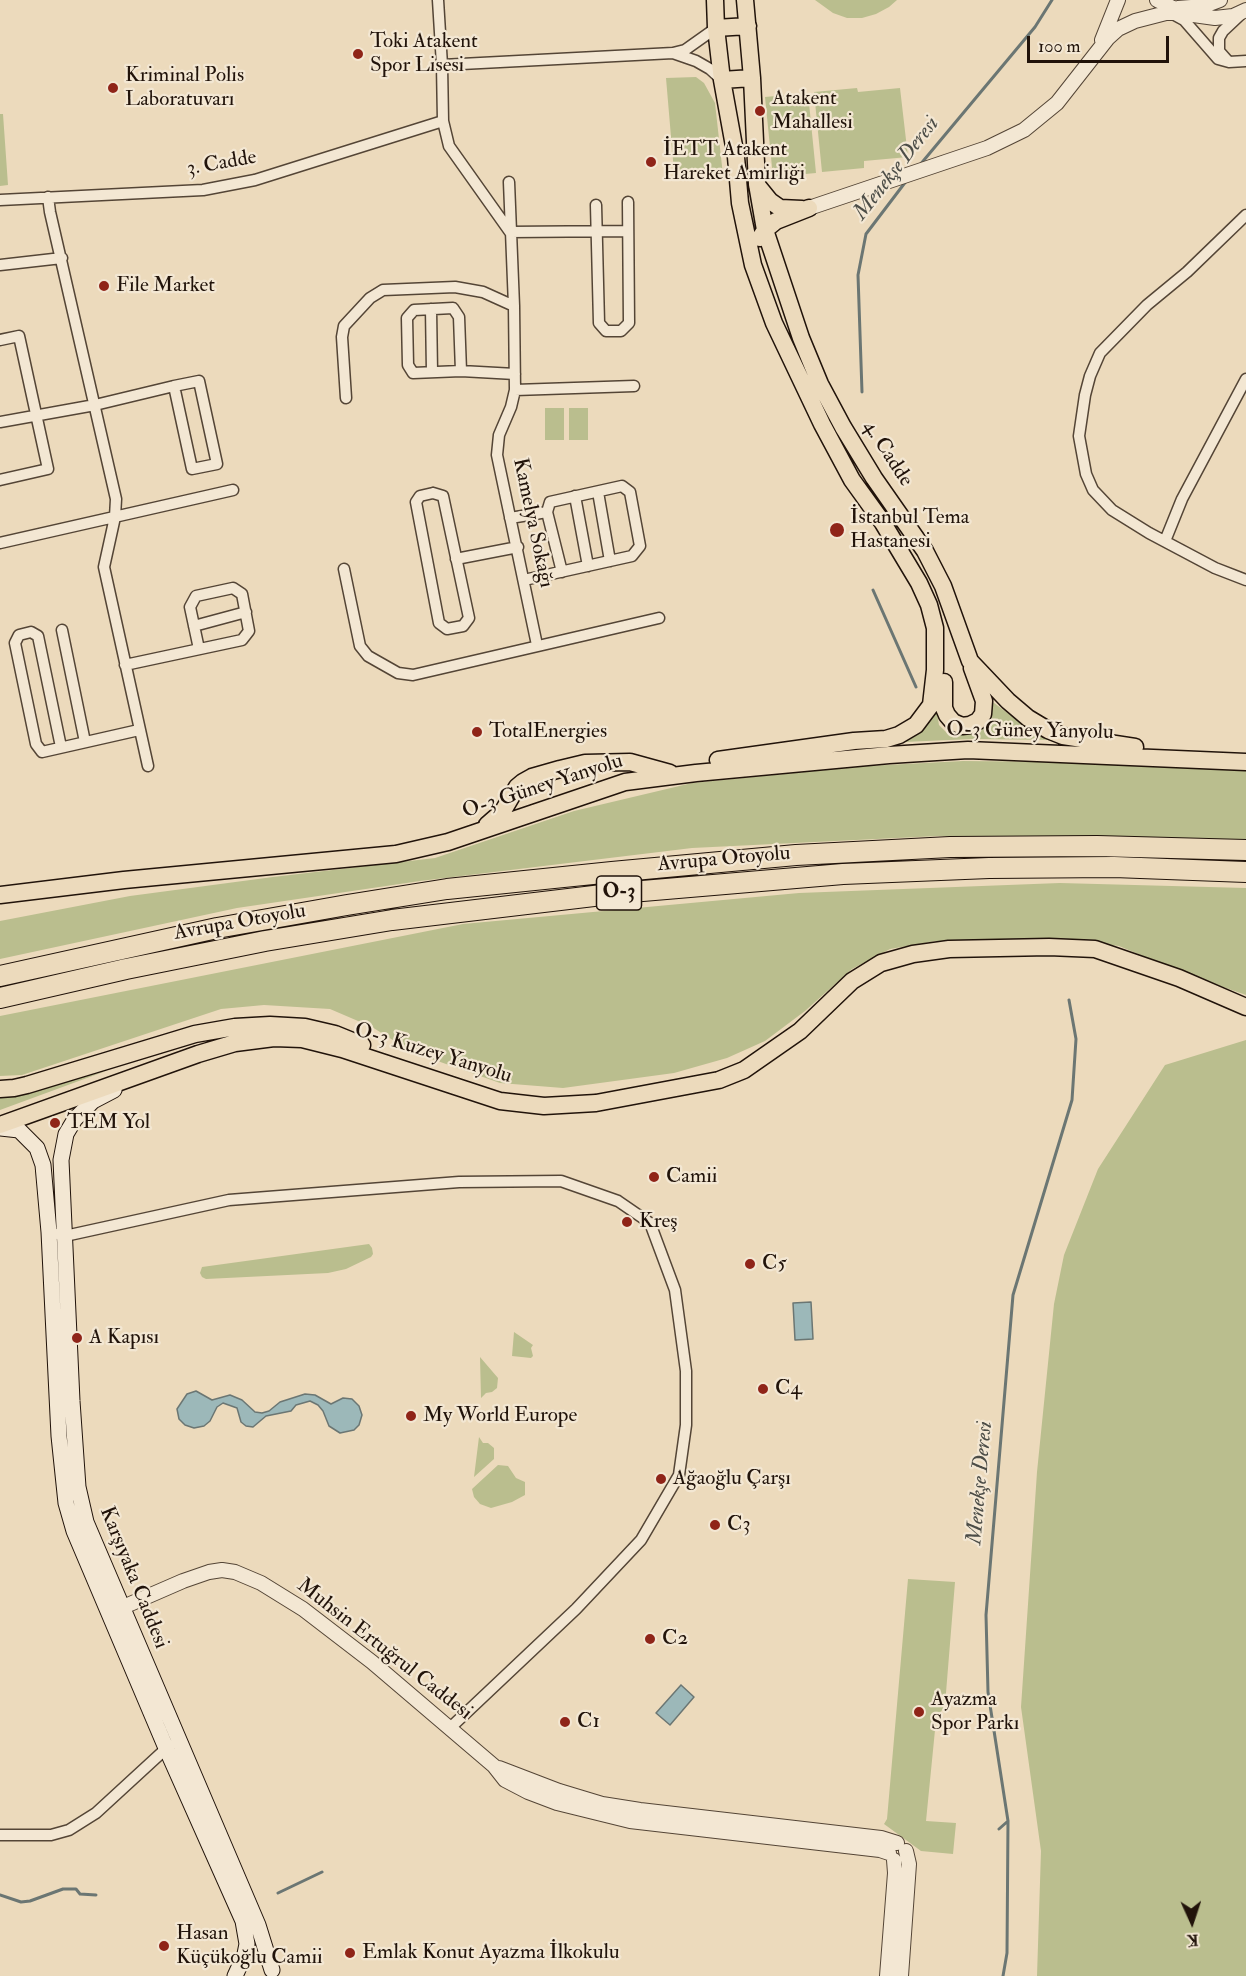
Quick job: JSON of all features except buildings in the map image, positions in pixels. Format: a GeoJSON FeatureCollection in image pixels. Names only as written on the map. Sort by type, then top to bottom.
{"type":"FeatureCollection","features":[{"type":"Feature","properties":{"kind":"highway","name":"Avrupa Otoyolu"},"geometry":{"type":"LineString","coordinates":[[0,976],[217,928],[347,905],[447,889],[633,870],[796,855],[950,847],[1097,846],[1246,850]]}},
{"type":"Feature","properties":{"kind":"highway","name":"Avrupa Otoyolu"},"geometry":{"type":"LineString","coordinates":[[0,998],[126,969],[265,941],[412,917],[609,894],[843,874],[989,868],[1114,867],[1246,872]]}},
{"type":"Feature","properties":{"kind":"main road","name":"4. Cadde"},"geometry":{"type":"LineString","coordinates":[[696,773],[711,762],[723,759],[885,739],[910,729],[924,716],[931,705],[934,690],[935,628],[929,604],[904,555],[852,480],[822,424],[774,323],[753,266],[740,203],[736,157],[722,80],[715,0]]}},
{"type":"Feature","properties":{"kind":"main road","name":"4. Cadde"},"geometry":{"type":"LineString","coordinates":[[745,0],[752,78],[757,184],[765,230],[801,339],[820,384],[857,450],[925,551],[943,586],[970,661],[1008,701],[1028,718],[1063,736],[1105,744],[1191,752],[1246,761]]}},
{"type":"Feature","properties":{"kind":"main road"},"geometry":{"type":"LineString","coordinates":[[716,28],[748,26]]}},
{"type":"Feature","properties":{"kind":"main road"},"geometry":{"type":"LineString","coordinates":[[722,80],[752,78]]}},
{"type":"Feature","properties":{"kind":"main road"},"geometry":{"type":"LineString","coordinates":[[757,184],[770,201],[780,208],[794,210],[809,208]]}},
{"type":"Feature","properties":{"kind":"main road"},"geometry":{"type":"LineString","coordinates":[[753,266],[754,253],[765,230],[776,221],[809,208]]}},
{"type":"Feature","properties":{"kind":"main road"},"geometry":{"type":"LineString","coordinates":[[775,262],[778,234],[785,224],[809,208]]}},
{"type":"Feature","properties":{"kind":"main road"},"geometry":{"type":"LineString","coordinates":[[935,628],[942,661],[944,708],[953,723],[962,726],[978,721],[984,710],[983,696],[970,661]]}},
{"type":"Feature","properties":{"kind":"main road","name":"O-3 Güney Yanyolu"},"geometry":{"type":"LineString","coordinates":[[0,895],[396,854],[437,845],[625,782],[676,775],[968,750],[1246,761]]}},
{"type":"Feature","properties":{"kind":"main road"},"geometry":{"type":"LineString","coordinates":[[480,831],[502,811],[517,787],[532,777],[560,769],[585,763],[630,762],[676,775]]}},
{"type":"Feature","properties":{"kind":"main road"},"geometry":{"type":"LineString","coordinates":[[0,907],[83,896],[164,877]]}},
{"type":"Feature","properties":{"kind":"main road","name":"O-3 Kuzey Yanyolu"},"geometry":{"type":"LineString","coordinates":[[0,1126],[235,1043],[274,1038],[302,1039],[342,1048],[500,1101],[544,1106],[596,1104],[718,1080],[744,1070],[800,1031],[852,981],[881,963],[913,954],[949,949],[1048,947],[1095,949],[1179,978],[1246,1007]]}},
{"type":"Feature","properties":{"kind":"main road"},"geometry":{"type":"LineString","coordinates":[[1224,998],[1246,1014]]}},
{"type":"Feature","properties":{"kind":"main road"},"geometry":{"type":"LineString","coordinates":[[0,1089],[27,1085],[195,1034],[270,1024],[305,1027],[335,1034],[442,1078],[460,1088]]}},
{"type":"Feature","properties":{"kind":"main road","name":"Karşıyaka Caddesi"},"geometry":{"type":"LineString","coordinates":[[115,1611],[86,1522],[78,1487],[61,1160],[66,1134],[75,1119],[93,1101],[143,1074]]}},
{"type":"Feature","properties":{"kind":"main road","name":"Karşıyaka Caddesi"},"geometry":{"type":"LineString","coordinates":[[0,1126],[19,1130],[38,1148],[43,1165],[59,1436],[65,1495],[74,1531],[115,1611],[172,1744],[243,1921],[247,1944],[235,1973]]}},
{"type":"Feature","properties":{"kind":"main road","name":"Karşıyaka Caddesi"},"geometry":{"type":"LineString","coordinates":[[172,1744],[258,1925],[273,1973]]}},
{"type":"Feature","properties":{"kind":"main road"},"geometry":{"type":"LineString","coordinates":[[235,1973],[253,1961],[261,1961],[273,1973]]}},
{"type":"Feature","properties":{"kind":"street"},"geometry":{"type":"LineString","coordinates":[[438,0],[443,121],[449,146],[510,232],[627,231]]}},
{"type":"Feature","properties":{"kind":"street"},"geometry":{"type":"LineString","coordinates":[[1084,67],[1106,34],[1118,0]]}},
{"type":"Feature","properties":{"kind":"street"},"geometry":{"type":"LineString","coordinates":[[1157,0],[1184,20],[1218,59],[1229,62],[1246,61]]}},
{"type":"Feature","properties":{"kind":"street"},"geometry":{"type":"LineString","coordinates":[[809,208],[987,148],[1024,130],[1057,103],[1084,67],[1118,29],[1142,18],[1204,6],[1220,0]]}},
{"type":"Feature","properties":{"kind":"street"},"geometry":{"type":"LineString","coordinates":[[1106,34],[1127,18],[1142,13],[1172,11],[1215,18],[1233,16],[1245,11]]}},
{"type":"Feature","properties":{"kind":"street"},"geometry":{"type":"LineString","coordinates":[[1229,62],[1219,51],[1219,38],[1223,31],[1245,11]]}},
{"type":"Feature","properties":{"kind":"street"},"geometry":{"type":"LineString","coordinates":[[442,65],[673,53],[686,50],[716,28]]}},
{"type":"Feature","properties":{"kind":"street"},"geometry":{"type":"LineString","coordinates":[[673,53],[696,61],[710,69],[722,80]]}},
{"type":"Feature","properties":{"kind":"street","name":"3. Cadde"},"geometry":{"type":"LineString","coordinates":[[0,200],[203,190],[255,180],[443,121]]}},
{"type":"Feature","properties":{"kind":"street","name":"Kamelya Sokağı"},"geometry":{"type":"LineString","coordinates":[[509,182],[515,390],[511,407],[499,435],[497,455],[537,645]]}},
{"type":"Feature","properties":{"kind":"street"},"geometry":{"type":"LineString","coordinates":[[48,197],[116,499],[116,517],[104,567],[148,766]]}},
{"type":"Feature","properties":{"kind":"street"},"geometry":{"type":"LineString","coordinates":[[596,205],[599,323],[606,331],[621,331],[628,323],[628,202]]}},
{"type":"Feature","properties":{"kind":"street"},"geometry":{"type":"LineString","coordinates":[[1246,215],[1187,272],[1148,305],[1100,353],[1085,395],[1079,436],[1086,474],[1093,490],[1112,510],[1165,541],[1241,578],[1246,585]]}},
{"type":"Feature","properties":{"kind":"street"},"geometry":{"type":"LineString","coordinates":[[0,265],[62,258]]}},
{"type":"Feature","properties":{"kind":"street"},"geometry":{"type":"LineString","coordinates":[[346,398],[342,337],[344,326],[370,298],[383,290],[455,287],[483,292],[514,306]]}},
{"type":"Feature","properties":{"kind":"street"},"geometry":{"type":"LineString","coordinates":[[447,288],[447,308]]}},
{"type":"Feature","properties":{"kind":"street"},"geometry":{"type":"LineString","coordinates":[[461,371],[459,316],[453,308],[414,310],[407,318],[408,365],[413,373],[461,371],[515,374]]}},
{"type":"Feature","properties":{"kind":"street"},"geometry":{"type":"LineString","coordinates":[[431,309],[432,372]]}},
{"type":"Feature","properties":{"kind":"street"},"geometry":{"type":"LineString","coordinates":[[0,340],[19,336],[48,469],[0,480]]}},
{"type":"Feature","properties":{"kind":"street"},"geometry":{"type":"LineString","coordinates":[[1165,541],[1182,500],[1246,379]]}},
{"type":"Feature","properties":{"kind":"street"},"geometry":{"type":"LineString","coordinates":[[0,422],[95,405],[174,386],[199,381],[216,464],[192,469],[174,386]]}},
{"type":"Feature","properties":{"kind":"street"},"geometry":{"type":"LineString","coordinates":[[515,390],[634,386]]}},
{"type":"Feature","properties":{"kind":"street"},"geometry":{"type":"LineString","coordinates":[[524,580],[562,572],[632,556],[640,546],[630,492],[622,486],[550,502],[547,512],[562,572]]}},
{"type":"Feature","properties":{"kind":"street"},"geometry":{"type":"LineString","coordinates":[[0,543],[233,490]]}},
{"type":"Feature","properties":{"kind":"street"},"geometry":{"type":"LineString","coordinates":[[432,492],[443,496],[456,559],[469,618],[463,626],[447,629],[439,623],[416,502],[420,496],[432,492]]}},
{"type":"Feature","properties":{"kind":"street"},"geometry":{"type":"LineString","coordinates":[[598,492],[610,561]]}},
{"type":"Feature","properties":{"kind":"street"},"geometry":{"type":"LineString","coordinates":[[575,496],[588,566]]}},
{"type":"Feature","properties":{"kind":"street"},"geometry":{"type":"LineString","coordinates":[[510,518],[547,512]]}},
{"type":"Feature","properties":{"kind":"street"},"geometry":{"type":"LineString","coordinates":[[456,559],[518,547]]}},
{"type":"Feature","properties":{"kind":"street"},"geometry":{"type":"LineString","coordinates":[[344,569],[360,646],[368,656],[398,673],[412,675],[660,618]]}},
{"type":"Feature","properties":{"kind":"street"},"geometry":{"type":"LineString","coordinates":[[125,665],[242,640],[249,630],[246,612],[242,594],[233,588],[196,596],[190,607],[199,649]]}},
{"type":"Feature","properties":{"kind":"street"},"geometry":{"type":"LineString","coordinates":[[194,626],[246,612]]}},
{"type":"Feature","properties":{"kind":"street"},"geometry":{"type":"LineString","coordinates":[[62,630],[85,742]]}},
{"type":"Feature","properties":{"kind":"street"},"geometry":{"type":"LineString","coordinates":[[61,747],[38,636],[31,632],[19,635],[15,643],[36,744],[42,752],[139,730]]}},
{"type":"Feature","properties":{"kind":"street"},"geometry":{"type":"LineString","coordinates":[[48,1232],[65,1236],[229,1200],[459,1182],[561,1181],[618,1201],[650,1223],[675,1290],[686,1371],[686,1425],[679,1475],[641,1540],[576,1609],[450,1728]]}},
{"type":"Feature","properties":{"kind":"street","name":"Muhsin Ertuğrul Caddesi"},"geometry":{"type":"LineString","coordinates":[[115,1611],[209,1572],[222,1570],[236,1572],[261,1582],[303,1609],[372,1662],[450,1728],[494,1766],[505,1780],[528,1792],[557,1803],[603,1815],[685,1828],[896,1852]]}},
{"type":"Feature","properties":{"kind":"street"},"geometry":{"type":"LineString","coordinates":[[0,1835],[51,1835],[69,1830],[96,1813],[172,1744]]}},
{"type":"Feature","properties":{"kind":"street"},"geometry":{"type":"LineString","coordinates":[[886,1976],[896,1852]]}},
{"type":"Feature","properties":{"kind":"street"},"geometry":{"type":"LineString","coordinates":[[896,1852],[909,1864],[901,1976]]}},
{"type":"Feature","properties":{"kind":"green space"},"geometry":{"type":"Polygon","coordinates":[[[815,0],[897,0],[876,14],[862,18],[847,18],[833,13],[815,0]]]}},
{"type":"Feature","properties":{"kind":"green space"},"geometry":{"type":"Polygon","coordinates":[[[696,77],[704,83],[715,103],[723,175],[674,172],[666,78],[696,77]]]}},
{"type":"Feature","properties":{"kind":"green space"},"geometry":{"type":"Polygon","coordinates":[[[857,88],[858,92],[900,88],[908,157],[864,161],[864,168],[822,172],[814,92],[857,88]]]}},
{"type":"Feature","properties":{"kind":"green space"},"geometry":{"type":"Polygon","coordinates":[[[808,93],[816,173],[773,177],[765,97],[808,93]]]}},
{"type":"Feature","properties":{"kind":"green space"},"geometry":{"type":"Polygon","coordinates":[[[0,114],[3,114],[8,185],[0,186],[0,114]]]}},
{"type":"Feature","properties":{"kind":"green space"},"geometry":{"type":"Polygon","coordinates":[[[545,408],[564,408],[564,440],[545,440],[545,408]]]}},
{"type":"Feature","properties":{"kind":"green space"},"geometry":{"type":"Polygon","coordinates":[[[569,408],[588,408],[588,440],[569,440],[569,408]]]}},
{"type":"Feature","properties":{"kind":"green space"},"geometry":{"type":"Polygon","coordinates":[[[990,700],[1029,729],[1061,740],[972,739],[904,742],[920,730],[936,707],[939,725],[948,734],[971,732],[990,700]]]}},
{"type":"Feature","properties":{"kind":"green space"},"geometry":{"type":"Polygon","coordinates":[[[963,761],[1071,762],[1246,771],[1246,841],[938,836],[692,848],[420,881],[237,908],[0,959],[0,921],[130,896],[435,858],[574,811],[692,783],[867,766],[963,761]]]}},
{"type":"Feature","properties":{"kind":"green space"},"geometry":{"type":"Polygon","coordinates":[[[1060,883],[1246,888],[1246,995],[1186,974],[1119,946],[1074,940],[936,941],[890,949],[852,969],[805,1011],[765,1041],[727,1058],[674,1073],[563,1088],[500,1083],[412,1052],[372,1027],[330,1009],[264,1005],[221,1009],[22,1075],[0,1076],[0,1016],[463,924],[799,893],[1060,883]]]}},
{"type":"Feature","properties":{"kind":"green space"},"geometry":{"type":"Polygon","coordinates":[[[1246,1040],[1246,1976],[1037,1976],[1041,1851],[1021,1707],[1037,1472],[1054,1304],[1064,1255],[1098,1169],[1165,1065],[1246,1040]]]}},
{"type":"Feature","properties":{"kind":"green space"},"geometry":{"type":"Polygon","coordinates":[[[106,1071],[0,1110],[0,1094],[40,1089],[106,1071]]]}},
{"type":"Feature","properties":{"kind":"green space"},"geometry":{"type":"Polygon","coordinates":[[[369,1244],[373,1254],[371,1257],[346,1269],[328,1273],[206,1279],[200,1273],[202,1267],[369,1244]]]}},
{"type":"Feature","properties":{"kind":"green space"},"geometry":{"type":"Polygon","coordinates":[[[514,1332],[533,1345],[531,1358],[512,1356],[514,1332]]]}},
{"type":"Feature","properties":{"kind":"green space"},"geometry":{"type":"Polygon","coordinates":[[[480,1357],[498,1378],[497,1388],[481,1398],[480,1357]]]}},
{"type":"Feature","properties":{"kind":"green space"},"geometry":{"type":"Polygon","coordinates":[[[479,1437],[483,1443],[488,1443],[494,1448],[494,1459],[474,1477],[479,1437]]]}},
{"type":"Feature","properties":{"kind":"green space"},"geometry":{"type":"Polygon","coordinates":[[[498,1465],[508,1466],[516,1478],[525,1482],[525,1495],[512,1502],[491,1508],[480,1504],[474,1497],[472,1489],[498,1465]]]}},
{"type":"Feature","properties":{"kind":"green space","name":"Ayazma Spor Parkı"},"geometry":{"type":"Polygon","coordinates":[[[908,1579],[955,1582],[945,1705],[936,1720],[926,1821],[956,1823],[953,1854],[921,1851],[884,1824],[887,1819],[908,1579]]]}},
{"type":"Feature","properties":{"kind":"water"},"geometry":{"type":"Polygon","coordinates":[[[811,1302],[813,1339],[795,1340],[793,1303],[811,1302]]]}},
{"type":"Feature","properties":{"kind":"water"},"geometry":{"type":"Polygon","coordinates":[[[196,1391],[212,1400],[230,1395],[242,1400],[255,1412],[262,1413],[269,1411],[280,1402],[305,1394],[315,1395],[331,1404],[343,1398],[352,1399],[359,1406],[362,1415],[359,1425],[354,1430],[340,1433],[329,1426],[323,1411],[310,1401],[296,1405],[291,1411],[266,1416],[253,1427],[241,1422],[237,1408],[223,1403],[217,1407],[210,1421],[204,1426],[194,1428],[185,1425],[179,1419],[177,1409],[187,1394],[196,1391]]]}},
{"type":"Feature","properties":{"kind":"water"},"geometry":{"type":"Polygon","coordinates":[[[681,1685],[694,1697],[670,1725],[656,1713],[681,1685]]]}},
{"type":"Feature","properties":{"kind":"waterway","name":"Menekşe Deresi"},"geometry":{"type":"LineString","coordinates":[[919,166],[1035,27],[1052,0]]}},
{"type":"Feature","properties":{"kind":"waterway","name":"Menekşe Deresi"},"geometry":{"type":"LineString","coordinates":[[862,392],[858,275],[866,234],[907,180]]}},
{"type":"Feature","properties":{"kind":"waterway","name":"Menekşe Deresi"},"geometry":{"type":"LineString","coordinates":[[873,590],[916,687]]}},
{"type":"Feature","properties":{"kind":"waterway","name":"Menekşe Deresi"},"geometry":{"type":"LineString","coordinates":[[1003,1976],[1007,1953],[1008,1821],[988,1692],[986,1615],[1013,1295],[1072,1100],[1076,1039],[1069,1000]]}},
{"type":"Feature","properties":{"kind":"waterway"},"geometry":{"type":"LineString","coordinates":[[999,1829],[1008,1821]]}},
{"type":"Feature","properties":{"kind":"waterway"},"geometry":{"type":"LineString","coordinates":[[278,1893],[322,1872]]}},
{"type":"Feature","properties":{"kind":"waterway"},"geometry":{"type":"LineString","coordinates":[[0,1895],[21,1902],[63,1889],[76,1889],[80,1894],[96,1895]]}},
{"type":"Feature","properties":{"kind":"place","name":"Toki Atakent Spor Lisesi"},"geometry":{"type":"Point","coordinates":[358,54]}},
{"type":"Feature","properties":{"kind":"place","name":"Kriminal Polis Laboratuvarı"},"geometry":{"type":"Point","coordinates":[113,88]}},
{"type":"Feature","properties":{"kind":"place","name":"Atakent Mahallesi"},"geometry":{"type":"Point","coordinates":[760,111]}},
{"type":"Feature","properties":{"kind":"place","name":"İETT Atakent Hareket Amirliği"},"geometry":{"type":"Point","coordinates":[651,162]}},
{"type":"Feature","properties":{"kind":"place","name":"File Market"},"geometry":{"type":"Point","coordinates":[104,286]}},
{"type":"Feature","properties":{"kind":"place","name":"İstanbul Tema Hastanesi"},"geometry":{"type":"Point","coordinates":[837,530]}},
{"type":"Feature","properties":{"kind":"place","name":"TotalEnergies"},"geometry":{"type":"Point","coordinates":[477,732]}},
{"type":"Feature","properties":{"kind":"place","name":"TEM Yol"},"geometry":{"type":"Point","coordinates":[55,1123]}},
{"type":"Feature","properties":{"kind":"place","name":"Camii"},"geometry":{"type":"Point","coordinates":[654,1177]}},
{"type":"Feature","properties":{"kind":"place","name":"Kreş"},"geometry":{"type":"Point","coordinates":[627,1222]}},
{"type":"Feature","properties":{"kind":"place","name":"C5"},"geometry":{"type":"Point","coordinates":[750,1264]}},
{"type":"Feature","properties":{"kind":"place","name":"A Kapısı"},"geometry":{"type":"Point","coordinates":[77,1338]}},
{"type":"Feature","properties":{"kind":"place","name":"C4"},"geometry":{"type":"Point","coordinates":[763,1389]}},
{"type":"Feature","properties":{"kind":"place","name":"My World Europe"},"geometry":{"type":"Point","coordinates":[411,1416]}},
{"type":"Feature","properties":{"kind":"place","name":"Ağaoğlu Çarşı"},"geometry":{"type":"Point","coordinates":[661,1479]}},
{"type":"Feature","properties":{"kind":"place","name":"C3"},"geometry":{"type":"Point","coordinates":[715,1525]}},
{"type":"Feature","properties":{"kind":"place","name":"C2"},"geometry":{"type":"Point","coordinates":[650,1639]}},
{"type":"Feature","properties":{"kind":"place","name":"Ayazma Spor Parkı"},"geometry":{"type":"Point","coordinates":[919,1712]}},
{"type":"Feature","properties":{"kind":"place","name":"C1"},"geometry":{"type":"Point","coordinates":[565,1722]}},
{"type":"Feature","properties":{"kind":"place","name":"Hasan Küçükoğlu Camii"},"geometry":{"type":"Point","coordinates":[164,1946]}},
{"type":"Feature","properties":{"kind":"place","name":"Emlak Konut Ayazma İlkokulu"},"geometry":{"type":"Point","coordinates":[350,1953]}}]}
